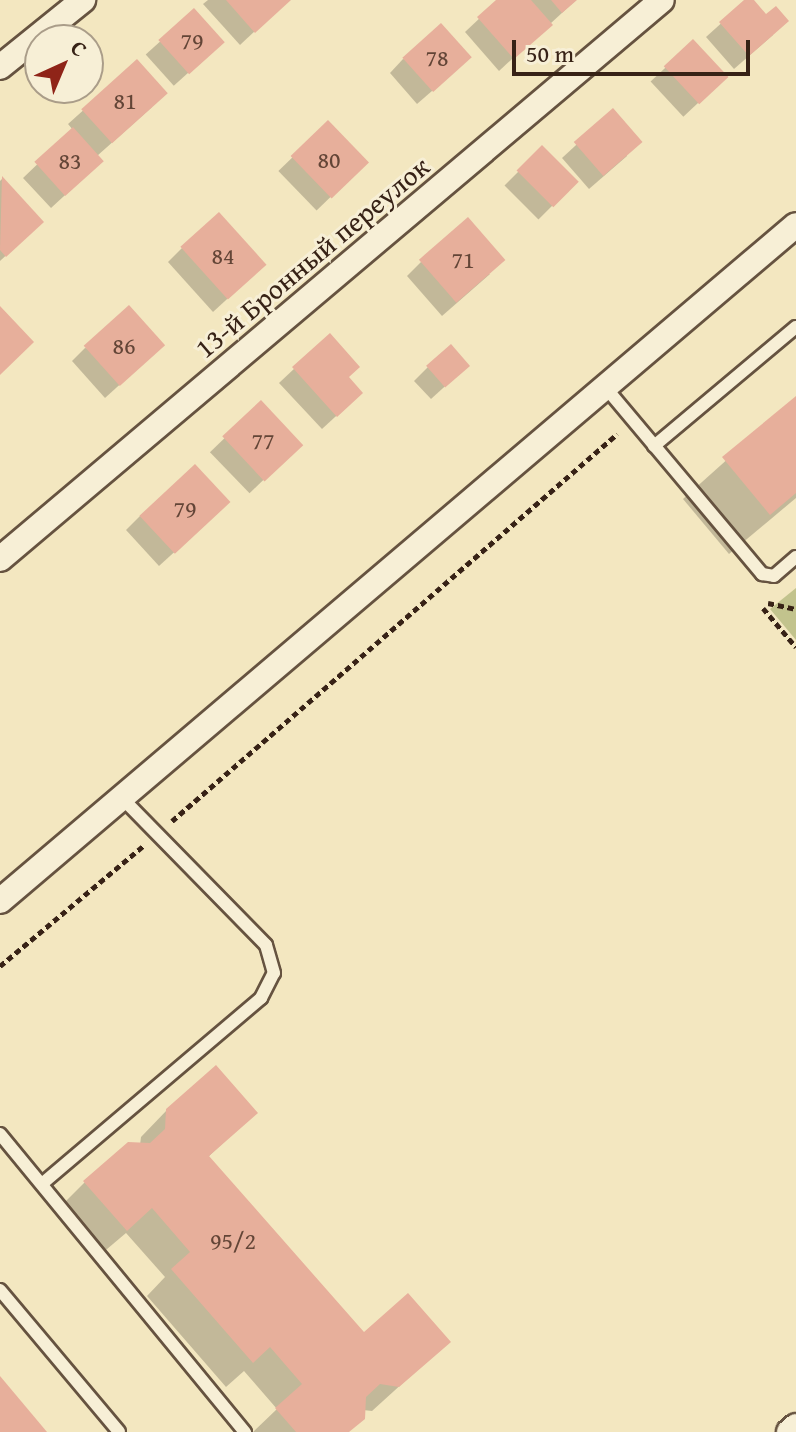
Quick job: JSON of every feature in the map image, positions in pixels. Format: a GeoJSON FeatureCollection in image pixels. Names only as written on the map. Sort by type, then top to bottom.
{"type":"FeatureCollection","features":[{"type":"Feature","properties":{"kind":"street"},"geometry":{"type":"LineString","coordinates":[[0,67],[83,0]]}},
{"type":"Feature","properties":{"kind":"street","name":"13-й Бронный переулок"},"geometry":{"type":"LineString","coordinates":[[0,559],[662,0]]}},
{"type":"Feature","properties":{"kind":"street"},"geometry":{"type":"LineString","coordinates":[[0,901],[124,800],[796,225]]}},
{"type":"Feature","properties":{"kind":"street"},"geometry":{"type":"LineString","coordinates":[[789,1432],[796,1426]]}},
{"type":"Feature","properties":{"kind":"lane"},"geometry":{"type":"LineString","coordinates":[[654,446],[796,327]]}},
{"type":"Feature","properties":{"kind":"lane"},"geometry":{"type":"LineString","coordinates":[[606,388],[762,574],[774,576],[796,557]]}},
{"type":"Feature","properties":{"kind":"lane"},"geometry":{"type":"LineString","coordinates":[[43,1183],[261,998],[274,973],[266,945],[160,832],[124,800]]}},
{"type":"Feature","properties":{"kind":"lane"},"geometry":{"type":"LineString","coordinates":[[0,1134],[245,1432]]}},
{"type":"Feature","properties":{"kind":"lane"},"geometry":{"type":"LineString","coordinates":[[0,1290],[119,1432]]}},
{"type":"Feature","properties":{"kind":"path"},"geometry":{"type":"LineString","coordinates":[[0,966],[160,832],[633,421]]}},
{"type":"Feature","properties":{"kind":"path"},"geometry":{"type":"LineString","coordinates":[[796,609],[766,606],[796,647]]}},
{"type":"Feature","properties":{"kind":"green space"},"geometry":{"type":"Polygon","coordinates":[[[796,588],[796,640],[770,609],[796,588]]]}},
{"type":"Feature","properties":{"kind":"building"},"geometry":{"type":"Polygon","coordinates":[[[226,0],[291,0],[255,33],[226,0]]]}},
{"type":"Feature","properties":{"kind":"building"},"geometry":{"type":"Polygon","coordinates":[[[496,0],[531,0],[553,25],[514,59],[477,17],[496,0]]]}},
{"type":"Feature","properties":{"kind":"building"},"geometry":{"type":"Polygon","coordinates":[[[551,0],[577,0],[562,13],[551,0]]]}},
{"type":"Feature","properties":{"kind":"building"},"geometry":{"type":"Polygon","coordinates":[[[744,0],[754,0],[766,14],[776,6],[789,21],[749,56],[719,22],[744,0]]]}},
{"type":"Feature","properties":{"kind":"building"},"geometry":{"type":"Polygon","coordinates":[[[194,8],[225,42],[189,74],[158,40],[194,8]]]}},
{"type":"Feature","properties":{"kind":"building"},"geometry":{"type":"Polygon","coordinates":[[[441,23],[472,57],[433,92],[402,58],[441,23]]]}},
{"type":"Feature","properties":{"kind":"building"},"geometry":{"type":"Polygon","coordinates":[[[693,39],[728,77],[699,104],[664,66],[693,39]]]}},
{"type":"Feature","properties":{"kind":"building"},"geometry":{"type":"Polygon","coordinates":[[[137,59],[168,93],[112,143],[81,109],[87,104],[104,104],[104,89],[137,59]]]}},
{"type":"Feature","properties":{"kind":"building"},"geometry":{"type":"Polygon","coordinates":[[[613,108],[643,142],[603,176],[574,142],[613,108]]]}},
{"type":"Feature","properties":{"kind":"building"},"geometry":{"type":"Polygon","coordinates":[[[328,120],[369,162],[332,199],[291,156],[328,120]]]}},
{"type":"Feature","properties":{"kind":"building"},"geometry":{"type":"Polygon","coordinates":[[[73,127],[104,161],[65,196],[34,162],[73,127]]]}},
{"type":"Feature","properties":{"kind":"building"},"geometry":{"type":"Polygon","coordinates":[[[542,145],[579,182],[553,207],[517,170],[542,145]]]}},
{"type":"Feature","properties":{"kind":"building"},"geometry":{"type":"Polygon","coordinates":[[[2,176],[44,222],[6,257],[0,250],[2,176]]]}},
{"type":"Feature","properties":{"kind":"building"},"geometry":{"type":"Polygon","coordinates":[[[219,212],[267,265],[228,300],[180,247],[219,212]]]}},
{"type":"Feature","properties":{"kind":"building"},"geometry":{"type":"Polygon","coordinates":[[[468,217],[505,260],[456,303],[419,260],[468,217]]]}},
{"type":"Feature","properties":{"kind":"building"},"geometry":{"type":"Polygon","coordinates":[[[129,305],[165,345],[120,386],[84,346],[129,305]]]}},
{"type":"Feature","properties":{"kind":"building"},"geometry":{"type":"Polygon","coordinates":[[[0,306],[34,342],[0,375],[0,306]]]}},
{"type":"Feature","properties":{"kind":"building"},"geometry":{"type":"Polygon","coordinates":[[[330,333],[360,367],[349,377],[363,393],[337,417],[292,367],[330,333]]]}},
{"type":"Feature","properties":{"kind":"building"},"geometry":{"type":"Polygon","coordinates":[[[451,344],[470,366],[445,388],[426,366],[451,344]]]}},
{"type":"Feature","properties":{"kind":"building"},"geometry":{"type":"Polygon","coordinates":[[[796,396],[796,493],[770,515],[722,457],[796,396]]]}},
{"type":"Feature","properties":{"kind":"building"},"geometry":{"type":"Polygon","coordinates":[[[261,400],[303,445],[265,481],[222,436],[261,400]]]}},
{"type":"Feature","properties":{"kind":"building"},"geometry":{"type":"Polygon","coordinates":[[[195,464],[230,502],[175,554],[139,516],[195,464]]]}},
{"type":"Feature","properties":{"kind":"building"},"geometry":{"type":"Polygon","coordinates":[[[216,1065],[258,1113],[209,1156],[364,1332],[408,1293],[451,1342],[399,1387],[380,1384],[366,1397],[365,1419],[349,1432],[296,1432],[275,1408],[302,1384],[270,1347],[253,1363],[171,1269],[190,1252],[152,1208],[127,1231],[83,1181],[128,1142],[150,1143],[165,1129],[166,1109],[216,1065]]]}},
{"type":"Feature","properties":{"kind":"building"},"geometry":{"type":"Polygon","coordinates":[[[0,1376],[47,1432],[0,1432],[0,1376]]]}}]}
